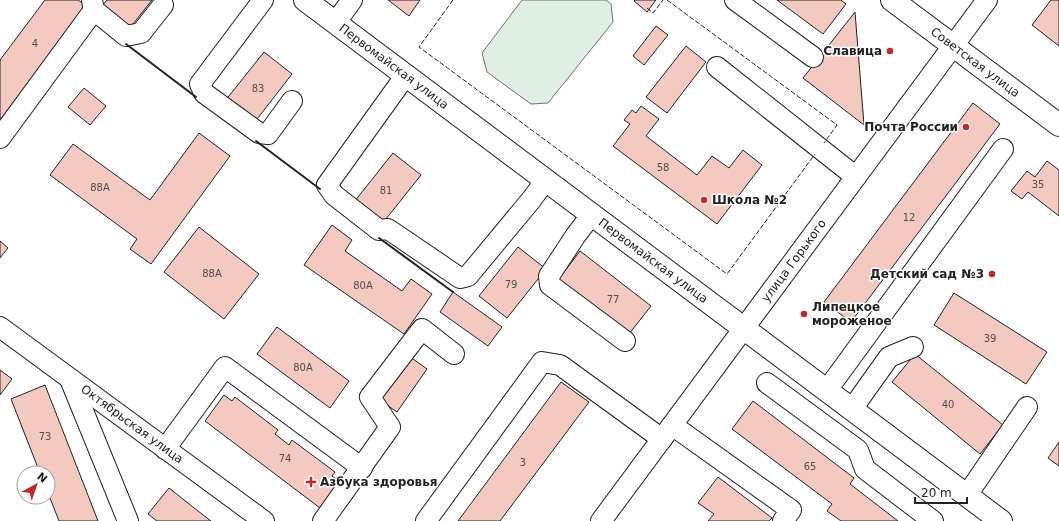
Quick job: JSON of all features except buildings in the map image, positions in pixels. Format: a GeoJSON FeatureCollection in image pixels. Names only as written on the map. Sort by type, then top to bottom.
{"type":"FeatureCollection","features":[{"type":"Feature","properties":{"kind":"main road","name":"Первомайская улица"},"geometry":{"type":"LineString","coordinates":[[306,0],[1001,521]]}},
{"type":"Feature","properties":{"kind":"main road","name":"Советская улица"},"geometry":{"type":"LineString","coordinates":[[892,0],[1059,125]]}},
{"type":"Feature","properties":{"kind":"street"},"geometry":{"type":"LineString","coordinates":[[263,0],[200,84],[204,93],[259,134],[268,134],[292,101]]}},
{"type":"Feature","properties":{"kind":"street"},"geometry":{"type":"LineString","coordinates":[[336,22],[352,0]]}},
{"type":"Feature","properties":{"kind":"street"},"geometry":{"type":"LineString","coordinates":[[735,0],[813,57]]}},
{"type":"Feature","properties":{"kind":"street","name":"улица Горького"},"geometry":{"type":"LineString","coordinates":[[601,521],[988,0]]}},
{"type":"Feature","properties":{"kind":"street"},"geometry":{"type":"LineString","coordinates":[[0,138],[93,5],[126,36],[141,33],[163,4]]}},
{"type":"Feature","properties":{"kind":"street"},"geometry":{"type":"LineString","coordinates":[[717,68],[856,177]]}},
{"type":"Feature","properties":{"kind":"street"},"geometry":{"type":"LineString","coordinates":[[406,76],[327,185],[334,195],[379,230],[388,229],[460,278],[468,276],[546,180]]}},
{"type":"Feature","properties":{"kind":"street"},"geometry":{"type":"LineString","coordinates":[[827,390],[1003,149]]}},
{"type":"Feature","properties":{"kind":"street"},"geometry":{"type":"LineString","coordinates":[[592,214],[549,276],[550,285],[625,341]]}},
{"type":"Feature","properties":{"kind":"street","name":"Октябрьская улица"},"geometry":{"type":"LineString","coordinates":[[0,327],[264,521]]}},
{"type":"Feature","properties":{"kind":"street"},"geometry":{"type":"LineString","coordinates":[[323,521],[390,427],[370,397],[422,329],[454,354]]}},
{"type":"Feature","properties":{"kind":"street"},"geometry":{"type":"LineString","coordinates":[[852,409],[889,357],[913,347]]}},
{"type":"Feature","properties":{"kind":"street"},"geometry":{"type":"LineString","coordinates":[[426,521],[542,362],[560,365],[791,510],[783,521]]}},
{"type":"Feature","properties":{"kind":"street"},"geometry":{"type":"LineString","coordinates":[[165,449],[225,367],[362,468]]}},
{"type":"Feature","properties":{"kind":"street"},"geometry":{"type":"LineString","coordinates":[[70,378],[128,521]]}},
{"type":"Feature","properties":{"kind":"street"},"geometry":{"type":"LineString","coordinates":[[767,383],[858,450],[865,469],[934,521]]}},
{"type":"Feature","properties":{"kind":"street"},"geometry":{"type":"LineString","coordinates":[[967,495],[1027,407]]}},
{"type":"Feature","properties":{"kind":"green space"},"geometry":{"type":"Polygon","coordinates":[[[522,0],[606,0],[611,4],[613,22],[548,103],[531,104],[487,72],[482,53],[522,0]]]}},
{"type":"Feature","properties":{"kind":"fence"},"geometry":{"type":"LineString","coordinates":[[453,0],[419,47],[727,274],[815,154]]}},
{"type":"Feature","properties":{"kind":"fence"},"geometry":{"type":"LineString","coordinates":[[647,8],[653,13],[663,0]]}},
{"type":"Feature","properties":{"kind":"fence"},"geometry":{"type":"LineString","coordinates":[[667,0],[837,125],[824,143]]}},
{"type":"Feature","properties":{"kind":"wall"},"geometry":{"type":"LineString","coordinates":[[126,44],[196,97]]}},
{"type":"Feature","properties":{"kind":"wall"},"geometry":{"type":"LineString","coordinates":[[256,141],[320,189]]}},
{"type":"Feature","properties":{"kind":"wall"},"geometry":{"type":"LineString","coordinates":[[379,238],[453,292]]}},
{"type":"Feature","properties":{"kind":"place","name":"Славица"},"geometry":{"type":"Point","coordinates":[890,51]}},
{"type":"Feature","properties":{"kind":"place","name":"Почта России"},"geometry":{"type":"Point","coordinates":[966,127]}},
{"type":"Feature","properties":{"kind":"place","name":"Школа №2"},"geometry":{"type":"Point","coordinates":[704,200]}},
{"type":"Feature","properties":{"kind":"place","name":"Детский сад №3"},"geometry":{"type":"Point","coordinates":[992,274]}},
{"type":"Feature","properties":{"kind":"place","name":"Липецкое мороженое"},"geometry":{"type":"Point","coordinates":[804,314]}},
{"type":"Feature","properties":{"kind":"place","name":"Азбука здоровья"},"geometry":{"type":"Point","coordinates":[311,482]}}]}
